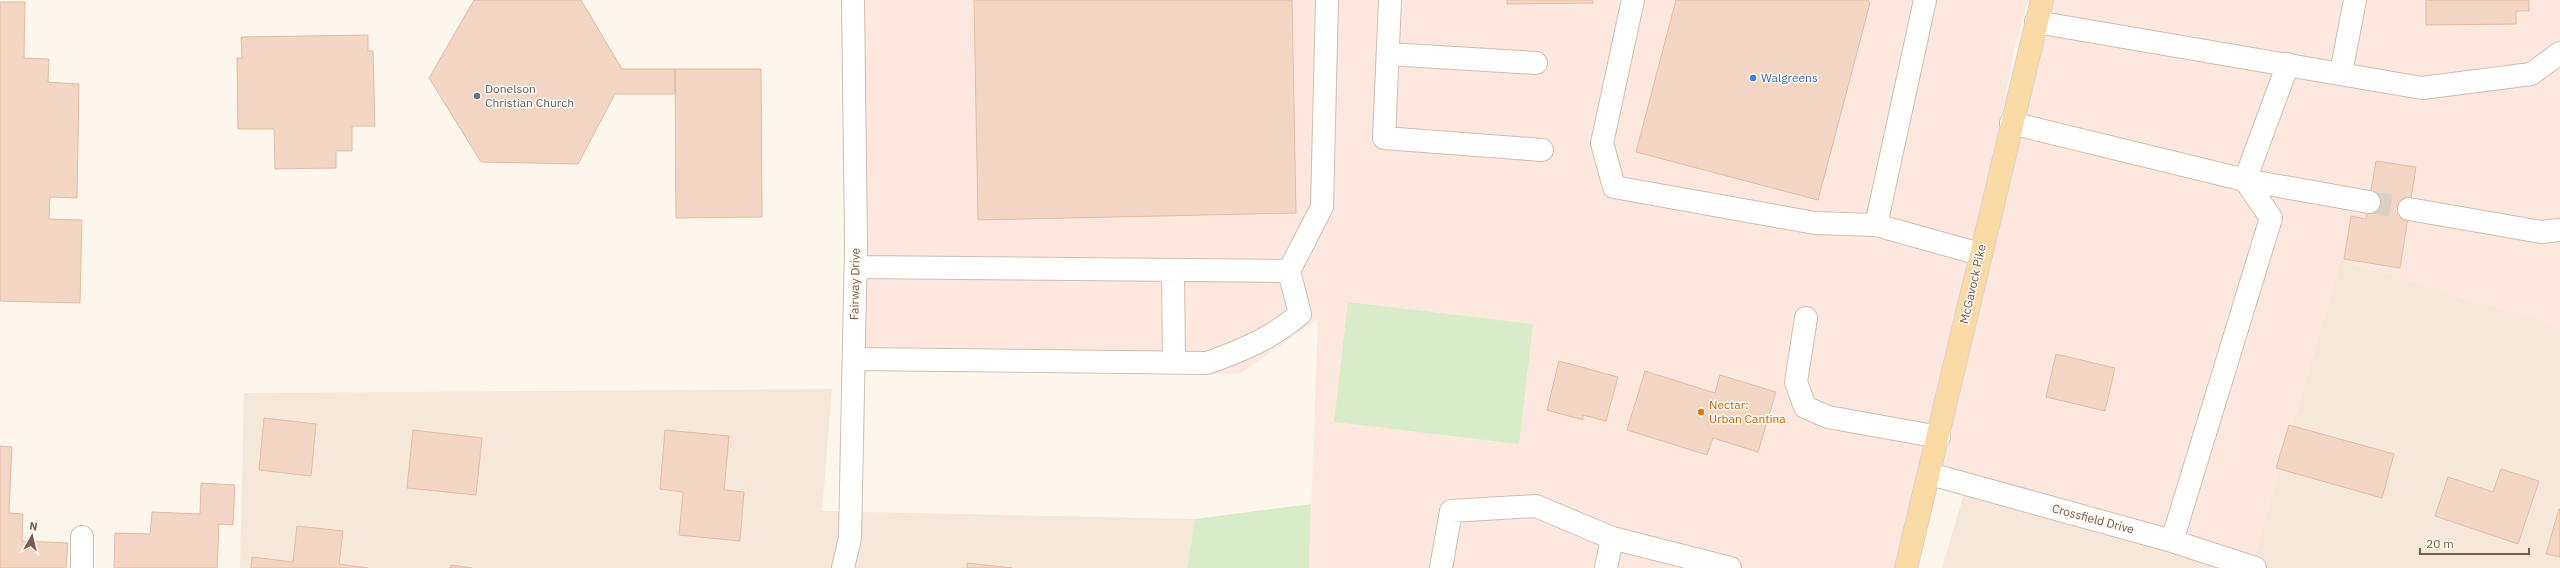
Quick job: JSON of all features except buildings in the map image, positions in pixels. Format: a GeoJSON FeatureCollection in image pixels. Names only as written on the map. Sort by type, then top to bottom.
{"type":"FeatureCollection","features":[{"type":"Feature","properties":{"kind":"main road","name":"McGavock Pike"},"geometry":{"type":"LineString","coordinates":[[1906,568],[1939,437],[1980,254],[2042,0]]}},
{"type":"Feature","properties":{"kind":"street","name":"Fairway Drive"},"geometry":{"type":"LineString","coordinates":[[844,568],[850,538],[856,267],[853,0]]}},
{"type":"Feature","properties":{"kind":"street"},"geometry":{"type":"LineString","coordinates":[[854,359],[1207,364],[1254,346],[1287,325],[1300,314],[1289,271],[1322,207],[1327,0]]}},
{"type":"Feature","properties":{"kind":"street"},"geometry":{"type":"LineString","coordinates":[[1390,0],[1384,138],[1542,150]]}},
{"type":"Feature","properties":{"kind":"street"},"geometry":{"type":"LineString","coordinates":[[1633,0],[1602,143],[1614,187],[1815,224],[1876,225],[1980,254]]}},
{"type":"Feature","properties":{"kind":"street"},"geometry":{"type":"LineString","coordinates":[[1876,225],[1925,0]]}},
{"type":"Feature","properties":{"kind":"street"},"geometry":{"type":"LineString","coordinates":[[2341,72],[2355,0]]}},
{"type":"Feature","properties":{"kind":"street"},"geometry":{"type":"LineString","coordinates":[[2036,22],[2341,72],[2422,88],[2531,74],[2560,53]]}},
{"type":"Feature","properties":{"kind":"street"},"geometry":{"type":"LineString","coordinates":[[1388,54],[1536,63]]}},
{"type":"Feature","properties":{"kind":"street"},"geometry":{"type":"LineString","coordinates":[[2245,180],[2288,64]]}},
{"type":"Feature","properties":{"kind":"street"},"geometry":{"type":"LineString","coordinates":[[2011,123],[2245,180],[2369,202]]}},
{"type":"Feature","properties":{"kind":"street"},"geometry":{"type":"LineString","coordinates":[[2172,540],[2271,218],[2245,180]]}},
{"type":"Feature","properties":{"kind":"street"},"geometry":{"type":"LineString","coordinates":[[2409,209],[2541,232],[2560,230]]}},
{"type":"Feature","properties":{"kind":"street"},"geometry":{"type":"LineString","coordinates":[[856,267],[1289,271]]}},
{"type":"Feature","properties":{"kind":"street"},"geometry":{"type":"LineString","coordinates":[[1173,270],[1174,363]]}},
{"type":"Feature","properties":{"kind":"street"},"geometry":{"type":"LineString","coordinates":[[1806,318],[1796,382],[1805,407],[1828,417],[1939,437]]}},
{"type":"Feature","properties":{"kind":"street","name":"Crossfield Drive"},"geometry":{"type":"LineString","coordinates":[[1930,474],[2172,540],[2255,568]]}},
{"type":"Feature","properties":{"kind":"street"},"geometry":{"type":"LineString","coordinates":[[1441,568],[1451,511],[1536,506],[1612,538],[1730,568]]}},
{"type":"Feature","properties":{"kind":"street"},"geometry":{"type":"LineString","coordinates":[[82,537],[82,568]]}},
{"type":"Feature","properties":{"kind":"street"},"geometry":{"type":"LineString","coordinates":[[1606,568],[1612,538]]}},
{"type":"Feature","properties":{"kind":"shaded area"},"geometry":{"type":"Polygon","coordinates":[[[852,0],[2028,0],[2014,50],[1963,324],[2042,0],[2560,0],[2560,327],[2341,260],[2251,567],[1931,474],[1904,568],[1309,568],[1318,319],[1240,374],[854,369],[852,0]]]}},
{"type":"Feature","properties":{"kind":"shaded area"},"geometry":{"type":"Polygon","coordinates":[[[2341,260],[2560,327],[2560,568],[1942,568],[1967,484],[2251,567],[2341,260]]]}},
{"type":"Feature","properties":{"kind":"shaded area"},"geometry":{"type":"Polygon","coordinates":[[[832,389],[822,511],[1195,519],[1187,568],[240,568],[244,393],[832,389]]]}},
{"type":"Feature","properties":{"kind":"green space"},"geometry":{"type":"Polygon","coordinates":[[[1348,302],[1533,324],[1519,444],[1334,422],[1348,302]]]}},
{"type":"Feature","properties":{"kind":"green space"},"geometry":{"type":"Polygon","coordinates":[[[1311,504],[1309,568],[1187,568],[1195,519],[1311,504]]]}},
{"type":"Feature","properties":{"kind":"tunnel"},"geometry":{"type":"LineString","coordinates":[[2369,202],[2409,209]]}},
{"type":"Feature","properties":{"kind":"place","name":"Walgreens"},"geometry":{"type":"Point","coordinates":[1753,78]}},
{"type":"Feature","properties":{"kind":"place","name":"Donelson Christian Church"},"geometry":{"type":"Point","coordinates":[477,96]}},
{"type":"Feature","properties":{"kind":"place","name":"Nectar: Urban Cantina"},"geometry":{"type":"Point","coordinates":[1701,412]}}]}
